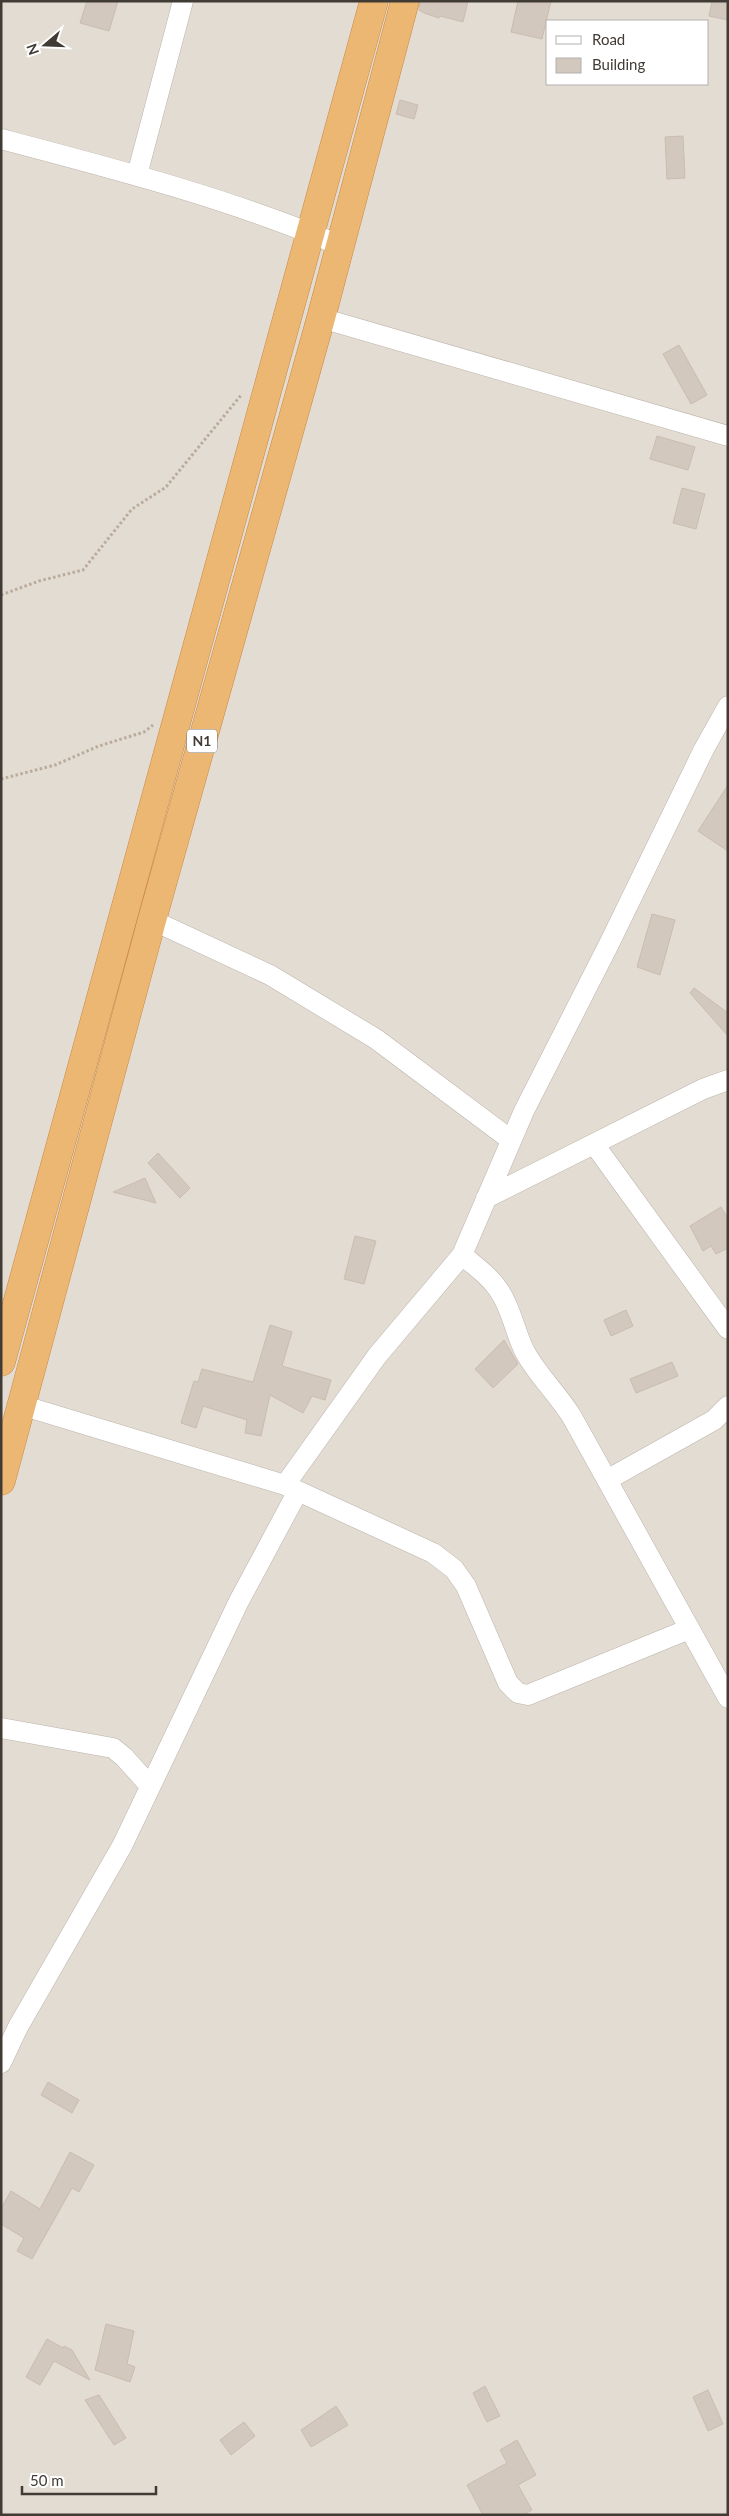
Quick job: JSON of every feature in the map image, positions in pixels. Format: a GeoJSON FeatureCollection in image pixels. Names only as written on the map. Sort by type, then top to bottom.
{"type":"FeatureCollection","features":[{"type":"Feature","properties":{"kind":"highway","name":"N1"},"geometry":{"type":"LineString","coordinates":[[1,1362],[7,1318],[311,233],[374,1]]}},
{"type":"Feature","properties":{"kind":"highway","name":"N1"},"geometry":{"type":"LineString","coordinates":[[1,1481],[152,920],[321,318],[405,1]]}},
{"type":"Feature","properties":{"kind":"street"},"geometry":{"type":"LineString","coordinates":[[137,175],[183,1]]}},
{"type":"Feature","properties":{"kind":"street"},"geometry":{"type":"LineString","coordinates":[[1,139],[137,175],[311,233],[340,245]]}},
{"type":"Feature","properties":{"kind":"street"},"geometry":{"type":"LineString","coordinates":[[321,318],[728,436]]}},
{"type":"Feature","properties":{"kind":"street"},"geometry":{"type":"LineString","coordinates":[[1,2063],[18,2028],[122,1846],[291,1488],[377,1356],[462,1255],[511,1140],[704,748],[728,706]]}},
{"type":"Feature","properties":{"kind":"street"},"geometry":{"type":"LineString","coordinates":[[152,920],[270,976],[376,1039],[511,1140]]}},
{"type":"Feature","properties":{"kind":"street"},"geometry":{"type":"LineString","coordinates":[[486,1198],[703,1089],[728,1080]]}},
{"type":"Feature","properties":{"kind":"street"},"geometry":{"type":"LineString","coordinates":[[594,1144],[728,1330]]}},
{"type":"Feature","properties":{"kind":"street"},"geometry":{"type":"LineString","coordinates":[[462,1255],[488,1277],[500,1292],[524,1350],[547,1385],[560,1397],[572,1416],[728,1698]]}},
{"type":"Feature","properties":{"kind":"street"},"geometry":{"type":"LineString","coordinates":[[7,1318],[42,1327]]}},
{"type":"Feature","properties":{"kind":"street"},"geometry":{"type":"LineString","coordinates":[[21,1405],[291,1488],[433,1553],[454,1569],[466,1586],[508,1682],[518,1693],[528,1695],[689,1629]]}},
{"type":"Feature","properties":{"kind":"street"},"geometry":{"type":"LineString","coordinates":[[607,1480],[714,1420],[728,1406]]}},
{"type":"Feature","properties":{"kind":"street"},"geometry":{"type":"LineString","coordinates":[[1,1728],[113,1748],[124,1757],[150,1786]]}},
{"type":"Feature","properties":{"kind":"path"},"geometry":{"type":"LineString","coordinates":[[1,595],[39,581],[83,570],[132,509],[166,487],[243,393]]}},
{"type":"Feature","properties":{"kind":"path"},"geometry":{"type":"LineString","coordinates":[[1,779],[55,765],[99,746],[144,732],[156,723]]}},
{"type":"Feature","properties":{"kind":"shaded area"},"geometry":{"type":"Polygon","coordinates":[[[1,1],[728,1],[728,2515],[1,2515],[1,1]]]}},
{"type":"Feature","properties":{"kind":"building"},"geometry":{"type":"Polygon","coordinates":[[[87,1],[118,1],[109,31],[80,23],[87,1]]]}},
{"type":"Feature","properties":{"kind":"building"},"geometry":{"type":"Polygon","coordinates":[[[420,1],[468,1],[463,22],[424,13],[419,10],[420,1]]]}},
{"type":"Feature","properties":{"kind":"building"},"geometry":{"type":"Polygon","coordinates":[[[518,1],[551,1],[542,39],[511,32],[518,1]]]}},
{"type":"Feature","properties":{"kind":"building"},"geometry":{"type":"Polygon","coordinates":[[[712,1],[728,1],[728,20],[709,16],[712,1]]]}},
{"type":"Feature","properties":{"kind":"building"},"geometry":{"type":"Polygon","coordinates":[[[400,100],[418,105],[414,119],[396,114],[400,100]]]}},
{"type":"Feature","properties":{"kind":"building"},"geometry":{"type":"Polygon","coordinates":[[[683,136],[685,178],[667,179],[665,137],[683,136]]]}},
{"type":"Feature","properties":{"kind":"building"},"geometry":{"type":"Polygon","coordinates":[[[679,345],[707,395],[691,404],[663,354],[679,345]]]}},
{"type":"Feature","properties":{"kind":"building"},"geometry":{"type":"Polygon","coordinates":[[[657,436],[695,447],[688,470],[650,459],[657,436]]]}},
{"type":"Feature","properties":{"kind":"building"},"geometry":{"type":"Polygon","coordinates":[[[682,488],[705,494],[696,529],[673,523],[682,488]]]}},
{"type":"Feature","properties":{"kind":"building"},"geometry":{"type":"Polygon","coordinates":[[[728,785],[728,851],[698,831],[728,785]]]}},
{"type":"Feature","properties":{"kind":"building"},"geometry":{"type":"Polygon","coordinates":[[[652,914],[675,920],[660,975],[637,967],[652,914]]]}},
{"type":"Feature","properties":{"kind":"building"},"geometry":{"type":"Polygon","coordinates":[[[694,988],[728,1013],[728,1036],[690,993],[694,988]]]}},
{"type":"Feature","properties":{"kind":"building"},"geometry":{"type":"Polygon","coordinates":[[[158,1153],[190,1188],[180,1198],[148,1163],[158,1153]]]}},
{"type":"Feature","properties":{"kind":"building"},"geometry":{"type":"Polygon","coordinates":[[[145,1178],[156,1203],[113,1192],[145,1178]]]}},
{"type":"Feature","properties":{"kind":"building"},"geometry":{"type":"Polygon","coordinates":[[[721,1207],[728,1219],[728,1248],[716,1254],[711,1246],[703,1251],[690,1226],[721,1207]]]}},
{"type":"Feature","properties":{"kind":"building"},"geometry":{"type":"Polygon","coordinates":[[[355,1236],[376,1241],[364,1284],[344,1279],[355,1236]]]}},
{"type":"Feature","properties":{"kind":"building"},"geometry":{"type":"Polygon","coordinates":[[[626,1310],[633,1326],[611,1336],[604,1320],[626,1310]]]}},
{"type":"Feature","properties":{"kind":"building"},"geometry":{"type":"Polygon","coordinates":[[[270,1325],[292,1332],[282,1366],[331,1380],[325,1400],[312,1396],[303,1413],[270,1395],[261,1436],[245,1433],[247,1420],[203,1406],[196,1428],[181,1423],[194,1381],[198,1382],[202,1369],[253,1382],[270,1325]]]}},
{"type":"Feature","properties":{"kind":"building"},"geometry":{"type":"Polygon","coordinates":[[[504,1340],[518,1364],[493,1388],[475,1369],[504,1340]]]}},
{"type":"Feature","properties":{"kind":"building"},"geometry":{"type":"Polygon","coordinates":[[[672,1362],[678,1376],[636,1393],[630,1379],[672,1362]]]}},
{"type":"Feature","properties":{"kind":"building"},"geometry":{"type":"Polygon","coordinates":[[[48,2082],[79,2100],[72,2113],[41,2095],[48,2082]]]}},
{"type":"Feature","properties":{"kind":"building"},"geometry":{"type":"Polygon","coordinates":[[[70,2152],[94,2165],[79,2192],[72,2188],[32,2259],[17,2251],[24,2238],[1,2224],[1,2208],[11,2191],[40,2209],[70,2152]]]}},
{"type":"Feature","properties":{"kind":"building"},"geometry":{"type":"Polygon","coordinates":[[[106,2324],[134,2331],[127,2364],[135,2367],[130,2382],[95,2370],[106,2324]]]}},
{"type":"Feature","properties":{"kind":"building"},"geometry":{"type":"Polygon","coordinates":[[[47,2339],[63,2348],[64,2346],[72,2350],[90,2380],[54,2361],[40,2385],[26,2377],[47,2339]]]}},
{"type":"Feature","properties":{"kind":"building"},"geometry":{"type":"Polygon","coordinates":[[[485,2386],[500,2416],[487,2422],[473,2393],[485,2386]]]}},
{"type":"Feature","properties":{"kind":"building"},"geometry":{"type":"Polygon","coordinates":[[[708,2390],[723,2424],[708,2431],[693,2397],[708,2390]]]}},
{"type":"Feature","properties":{"kind":"building"},"geometry":{"type":"Polygon","coordinates":[[[99,2395],[126,2438],[114,2445],[85,2400],[99,2395]]]}},
{"type":"Feature","properties":{"kind":"building"},"geometry":{"type":"Polygon","coordinates":[[[336,2406],[348,2425],[311,2447],[301,2430],[336,2406]]]}},
{"type":"Feature","properties":{"kind":"building"},"geometry":{"type":"Polygon","coordinates":[[[244,2422],[255,2436],[231,2455],[220,2440],[244,2422]]]}},
{"type":"Feature","properties":{"kind":"building"},"geometry":{"type":"Polygon","coordinates":[[[517,2440],[536,2475],[518,2485],[532,2510],[523,2515],[483,2515],[467,2485],[507,2463],[500,2450],[517,2440]]]}}]}
